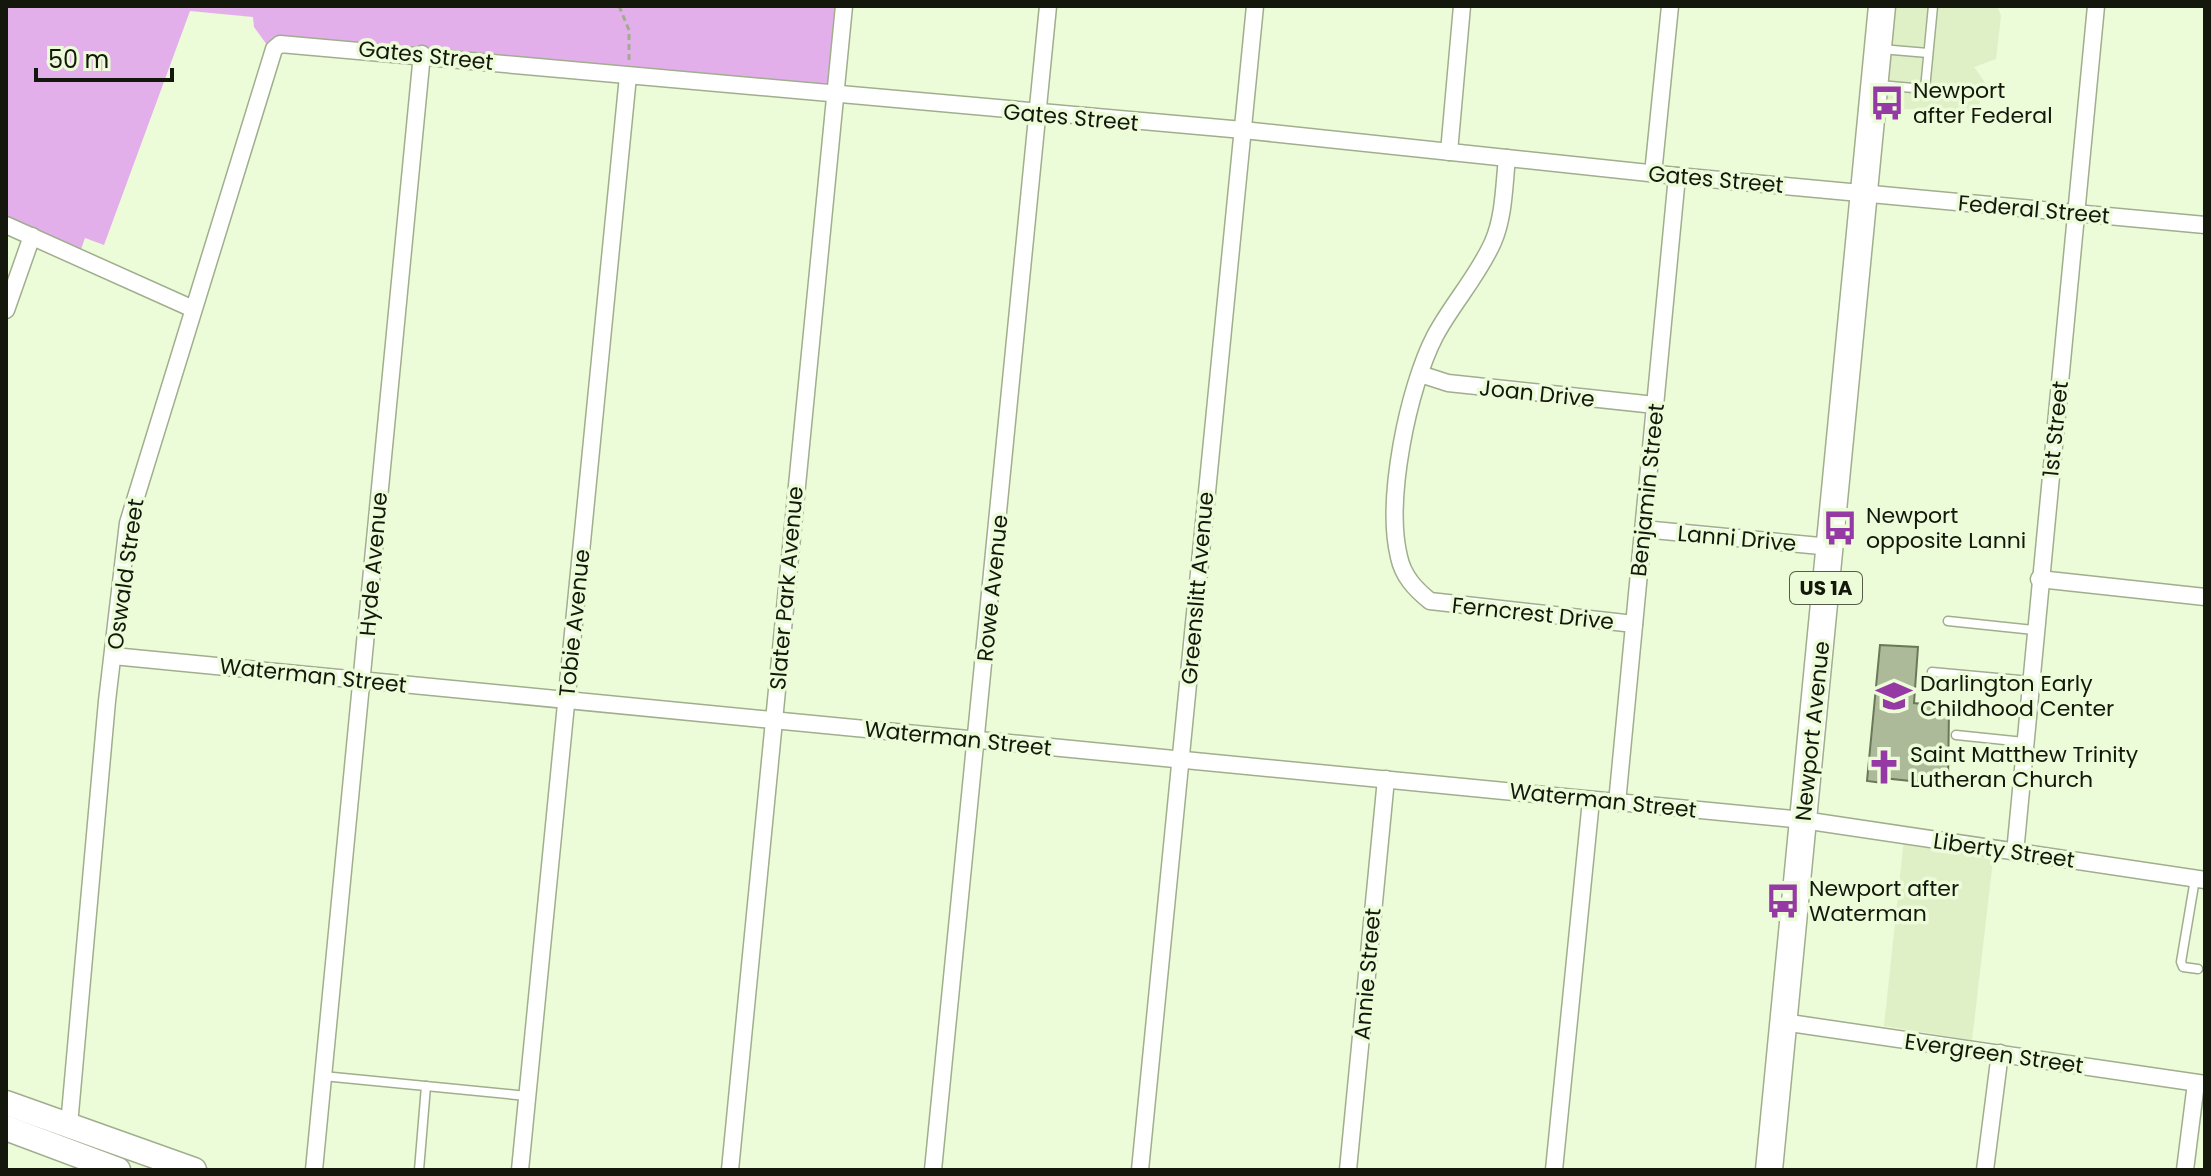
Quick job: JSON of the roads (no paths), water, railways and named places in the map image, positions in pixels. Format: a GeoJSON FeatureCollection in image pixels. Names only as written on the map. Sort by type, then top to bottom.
{"type":"FeatureCollection","features":[{"type":"Feature","properties":{"kind":"main road","name":"Newport Avenue"},"geometry":{"type":"LineString","coordinates":[[1769,1170],[1882,6]]}},
{"type":"Feature","properties":{"kind":"main road"},"geometry":{"type":"LineString","coordinates":[[6,1103],[181,1168]]}},
{"type":"Feature","properties":{"kind":"main road"},"geometry":{"type":"LineString","coordinates":[[6,1128],[118,1170]]}},
{"type":"Feature","properties":{"kind":"street","name":"Slater Park Avenue"},"geometry":{"type":"LineString","coordinates":[[730,1170],[844,6]]}},
{"type":"Feature","properties":{"kind":"street","name":"Rowe Avenue"},"geometry":{"type":"LineString","coordinates":[[933,1170],[1048,6]]}},
{"type":"Feature","properties":{"kind":"street","name":"Greenslitt Avenue"},"geometry":{"type":"LineString","coordinates":[[1140,1170],[1255,6]]}},
{"type":"Feature","properties":{"kind":"street"},"geometry":{"type":"LineString","coordinates":[[1449,152],[1462,6]]}},
{"type":"Feature","properties":{"kind":"street"},"geometry":{"type":"LineString","coordinates":[[1653,174],[1670,6]]}},
{"type":"Feature","properties":{"kind":"street","name":"1st Street"},"geometry":{"type":"LineString","coordinates":[[2015,853],[2096,6]]}},
{"type":"Feature","properties":{"kind":"street","name":"Gates Street"},"geometry":{"type":"LineString","coordinates":[[280,44],[422,54],[1038,114],[1243,130],[1653,174],[1863,192]]}},
{"type":"Feature","properties":{"kind":"street","name":"Oswald Street"},"geometry":{"type":"LineString","coordinates":[[69,1125],[128,523],[191,308],[274,49],[280,44]]}},
{"type":"Feature","properties":{"kind":"street","name":"Hyde Avenue"},"geometry":{"type":"LineString","coordinates":[[314,1170],[422,54]]}},
{"type":"Feature","properties":{"kind":"street","name":"Tobie Avenue"},"geometry":{"type":"LineString","coordinates":[[520,1170],[628,76]]}},
{"type":"Feature","properties":{"kind":"street","name":"Ferncrest Drive"},"geometry":{"type":"LineString","coordinates":[[1507,158],[1494,239],[1434,337],[1420,374],[1403,439],[1395,531],[1399,560],[1412,586],[1430,601],[1634,624]]}},
{"type":"Feature","properties":{"kind":"street","name":"Benjamin Street"},"geometry":{"type":"LineString","coordinates":[[1617,803],[1677,176]]}},
{"type":"Feature","properties":{"kind":"street","name":"Federal Street"},"geometry":{"type":"LineString","coordinates":[[1863,192],[2205,225]]}},
{"type":"Feature","properties":{"kind":"street"},"geometry":{"type":"LineString","coordinates":[[6,225],[191,308]]}},
{"type":"Feature","properties":{"kind":"street"},"geometry":{"type":"LineString","coordinates":[[6,310],[32,236]]}},
{"type":"Feature","properties":{"kind":"street","name":"Joan Drive"},"geometry":{"type":"LineString","coordinates":[[1420,374],[1448,383],[1655,405]]}},
{"type":"Feature","properties":{"kind":"street","name":"Lanni Drive"},"geometry":{"type":"LineString","coordinates":[[1643,529],[1831,547]]}},
{"type":"Feature","properties":{"kind":"street"},"geometry":{"type":"LineString","coordinates":[[2039,579],[2205,597]]}},
{"type":"Feature","properties":{"kind":"street","name":"Waterman Street"},"geometry":{"type":"LineString","coordinates":[[113,656],[1803,820]]}},
{"type":"Feature","properties":{"kind":"street","name":"Annie Street"},"geometry":{"type":"LineString","coordinates":[[1348,1170],[1386,779]]}},
{"type":"Feature","properties":{"kind":"street"},"geometry":{"type":"LineString","coordinates":[[1554,1170],[1591,800]]}},
{"type":"Feature","properties":{"kind":"street","name":"Liberty Street"},"geometry":{"type":"LineString","coordinates":[[1803,820],[2200,879]]}},
{"type":"Feature","properties":{"kind":"street","name":"Evergreen Street"},"geometry":{"type":"LineString","coordinates":[[1783,1022],[2201,1084]]}},
{"type":"Feature","properties":{"kind":"street"},"geometry":{"type":"LineString","coordinates":[[1985,1170],[2000,1053]]}},
{"type":"Feature","properties":{"kind":"street"},"geometry":{"type":"LineString","coordinates":[[2185,1170],[2201,1084]]}},
{"type":"Feature","properties":{"kind":"lane"},"geometry":{"type":"LineString","coordinates":[[1874,84],[1925,89],[1933,6]]}},
{"type":"Feature","properties":{"kind":"lane"},"geometry":{"type":"LineString","coordinates":[[1878,49],[1928,53]]}},
{"type":"Feature","properties":{"kind":"lane"},"geometry":{"type":"LineString","coordinates":[[1948,621],[2034,630]]}},
{"type":"Feature","properties":{"kind":"lane"},"geometry":{"type":"LineString","coordinates":[[1932,672],[2030,681]]}},
{"type":"Feature","properties":{"kind":"lane"},"geometry":{"type":"LineString","coordinates":[[1956,735],[2024,742]]}},
{"type":"Feature","properties":{"kind":"lane"},"geometry":{"type":"LineString","coordinates":[[2198,969],[2183,967],[2181,962],[2200,879]]}},
{"type":"Feature","properties":{"kind":"lane"},"geometry":{"type":"LineString","coordinates":[[323,1076],[527,1096]]}},
{"type":"Feature","properties":{"kind":"lane"},"geometry":{"type":"LineString","coordinates":[[419,1170],[426,1086]]}},
{"type":"Feature","properties":{"kind":"place","name":"Newport after Federal"},"geometry":{"type":"Point","coordinates":[1887,103]}},
{"type":"Feature","properties":{"kind":"place","name":"Newport opposite Lanni"},"geometry":{"type":"Point","coordinates":[1840,528]}},
{"type":"Feature","properties":{"kind":"place","name":"Darlington Early Childhood Center"},"geometry":{"type":"Point","coordinates":[1894,696]}},
{"type":"Feature","properties":{"kind":"place","name":"Saint Matthew Trinity Lutheran Church"},"geometry":{"type":"Point","coordinates":[1884,767]}},
{"type":"Feature","properties":{"kind":"place","name":"Newport after Waterman"},"geometry":{"type":"Point","coordinates":[1783,901]}}]}
